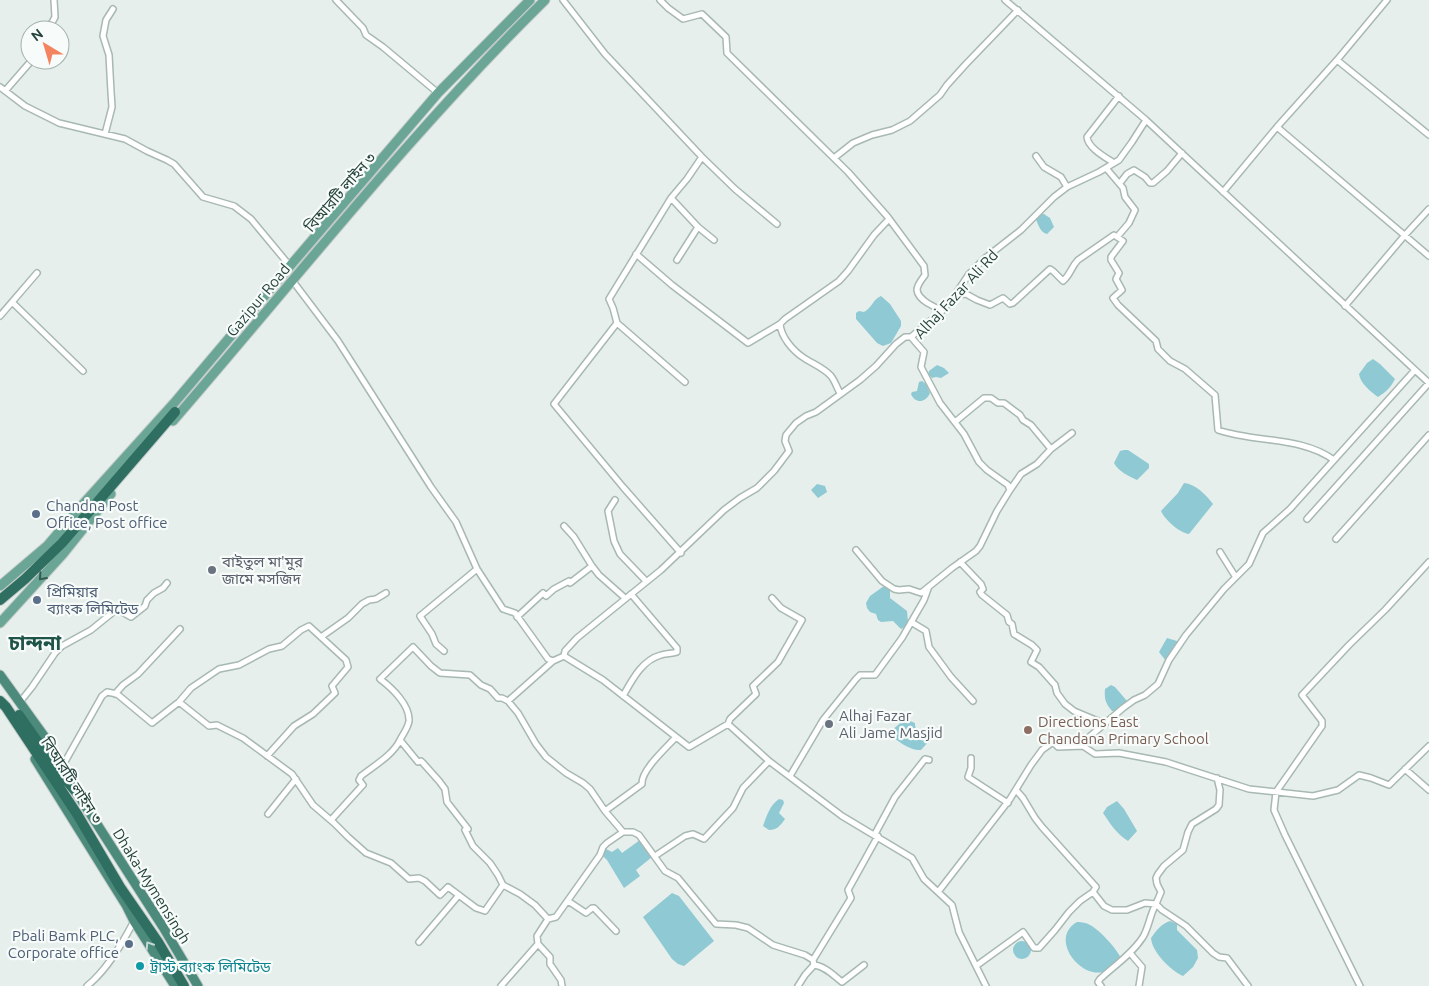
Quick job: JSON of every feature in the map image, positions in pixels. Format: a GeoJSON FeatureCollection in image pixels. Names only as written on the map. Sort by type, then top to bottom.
{"type":"FeatureCollection","features":[{"type":"Feature","properties":{"kind":"highway","name":"বিআরটি লাইন ৩"},"geometry":{"type":"LineString","coordinates":[[0,600],[49,557],[172,410]]}},
{"type":"Feature","properties":{"kind":"highway","name":"বিআরটি লাইন ৩"},"geometry":{"type":"LineString","coordinates":[[0,594],[23,575],[88,510]]}},
{"type":"Feature","properties":{"kind":"highway","name":"Dhaka-Mymensingh"},"geometry":{"type":"LineString","coordinates":[[1,676],[44,736],[198,986]]}},
{"type":"Feature","properties":{"kind":"highway","name":"বিআরটি লাইন ৩"},"geometry":{"type":"LineString","coordinates":[[0,691],[56,768],[77,792]]}},
{"type":"Feature","properties":{"kind":"highway","name":"বিআরটি লাইন ৩"},"geometry":{"type":"LineString","coordinates":[[0,702],[6,707],[77,814],[120,887]]}},
{"type":"Feature","properties":{"kind":"highway"},"geometry":{"type":"LineString","coordinates":[[0,702],[175,986]]}},
{"type":"Feature","properties":{"kind":"highway"},"geometry":{"type":"LineString","coordinates":[[120,887],[126,905]]}},
{"type":"Feature","properties":{"kind":"highway"},"geometry":{"type":"LineString","coordinates":[[120,887],[158,942],[184,986]]}},
{"type":"Feature","properties":{"kind":"main road","name":"Gazipur Road"},"geometry":{"type":"LineString","coordinates":[[0,586],[47,546],[89,497],[172,410],[290,266],[438,94],[530,0]]}},
{"type":"Feature","properties":{"kind":"main road","name":"বিআরটি লাইন ৩"},"geometry":{"type":"LineString","coordinates":[[172,410],[219,360],[266,301],[396,150],[537,0]]}},
{"type":"Feature","properties":{"kind":"main road","name":"Gazipur Road"},"geometry":{"type":"LineString","coordinates":[[1,624],[63,554],[121,480],[459,88],[545,0]]}},
{"type":"Feature","properties":{"kind":"street"},"geometry":{"type":"LineString","coordinates":[[53,20],[55,17],[54,0]]}},
{"type":"Feature","properties":{"kind":"street"},"geometry":{"type":"LineString","coordinates":[[336,0],[363,28],[366,36],[383,47],[438,94]]}},
{"type":"Feature","properties":{"kind":"street"},"geometry":{"type":"LineString","coordinates":[[563,0],[605,54],[702,157],[735,189],[777,224]]}},
{"type":"Feature","properties":{"kind":"street"},"geometry":{"type":"LineString","coordinates":[[660,0],[683,19],[702,14],[726,37],[727,53],[848,172],[890,219],[924,266],[925,275],[917,290],[919,294],[932,307],[943,310]]}},
{"type":"Feature","properties":{"kind":"street"},"geometry":{"type":"LineString","coordinates":[[1005,0],[1146,120],[1429,383],[1306,519]]}},
{"type":"Feature","properties":{"kind":"street"},"geometry":{"type":"LineString","coordinates":[[1223,192],[1337,60],[1385,1]]}},
{"type":"Feature","properties":{"kind":"street"},"geometry":{"type":"LineString","coordinates":[[105,134],[112,107],[110,61],[103,36],[106,20],[113,8]]}},
{"type":"Feature","properties":{"kind":"street"},"geometry":{"type":"LineString","coordinates":[[834,158],[853,144],[892,130],[910,121],[940,96],[947,85],[966,64],[1018,10]]}},
{"type":"Feature","properties":{"kind":"street"},"geometry":{"type":"LineString","coordinates":[[1337,60],[1429,135]]}},
{"type":"Feature","properties":{"kind":"street"},"geometry":{"type":"LineString","coordinates":[[22,70],[2,89],[25,106],[59,123],[125,140],[174,164],[202,197],[234,206],[251,219],[290,266]]}},
{"type":"Feature","properties":{"kind":"street"},"geometry":{"type":"LineString","coordinates":[[1114,163],[1090,146],[1087,142],[1087,137],[1119,96]]}},
{"type":"Feature","properties":{"kind":"street","name":"Alhaj Fazar Ali Rd"},"geometry":{"type":"LineString","coordinates":[[1010,490],[1008,485],[982,466],[964,434],[940,403],[920,367],[924,352],[911,337],[943,310],[970,274],[984,259],[1021,230],[1054,197],[1067,187],[1119,160],[1146,120]]}},
{"type":"Feature","properties":{"kind":"street"},"geometry":{"type":"LineString","coordinates":[[1278,127],[1429,256]]}},
{"type":"Feature","properties":{"kind":"street"},"geometry":{"type":"LineString","coordinates":[[1120,183],[1127,174],[1134,170],[1145,177],[1150,183],[1153,183],[1182,154]]}},
{"type":"Feature","properties":{"kind":"street"},"geometry":{"type":"LineString","coordinates":[[1036,156],[1044,167],[1060,177],[1067,187]]}},
{"type":"Feature","properties":{"kind":"street"},"geometry":{"type":"LineString","coordinates":[[685,382],[617,323],[610,297],[671,198],[702,157]]}},
{"type":"Feature","properties":{"kind":"street"},"geometry":{"type":"LineString","coordinates":[[1106,168],[1120,183],[1125,197],[1134,210],[1129,223],[1117,237]]}},
{"type":"Feature","properties":{"kind":"street"},"geometry":{"type":"LineString","coordinates":[[671,198],[698,227],[714,240]]}},
{"type":"Feature","properties":{"kind":"street"},"geometry":{"type":"LineString","coordinates":[[1345,306],[1429,209]]}},
{"type":"Feature","properties":{"kind":"street"},"geometry":{"type":"LineString","coordinates":[[636,254],[672,285],[748,343],[780,324],[839,281],[874,235],[890,219]]}},
{"type":"Feature","properties":{"kind":"street"},"geometry":{"type":"LineString","coordinates":[[677,260],[698,227]]}},
{"type":"Feature","properties":{"kind":"street"},"geometry":{"type":"LineString","coordinates":[[955,295],[966,294],[990,305],[1002,298],[1010,304],[1013,303],[1050,269],[1063,281],[1072,271],[1073,265],[1078,260],[1114,235],[1122,241],[1111,257],[1119,273],[1116,279],[1122,290],[1114,298],[1118,305],[1156,341],[1158,349],[1170,361],[1185,369],[1215,395],[1218,430],[1231,434],[1296,444],[1326,454],[1334,460]]}},
{"type":"Feature","properties":{"kind":"street"},"geometry":{"type":"LineString","coordinates":[[0,316],[37,273]]}},
{"type":"Feature","properties":{"kind":"street"},"geometry":{"type":"LineString","coordinates":[[292,280],[338,342],[431,487],[456,522],[477,569],[503,609],[515,613],[548,659],[553,661]]}},
{"type":"Feature","properties":{"kind":"street"},"geometry":{"type":"LineString","coordinates":[[12,302],[83,371]]}},
{"type":"Feature","properties":{"kind":"street"},"geometry":{"type":"LineString","coordinates":[[617,323],[554,404],[681,553]]}},
{"type":"Feature","properties":{"kind":"street"},"geometry":{"type":"LineString","coordinates":[[780,324],[782,334],[794,350],[831,377],[840,394]]}},
{"type":"Feature","properties":{"kind":"street"},"geometry":{"type":"LineString","coordinates":[[564,656],[568,646],[681,553],[724,510],[757,488],[774,471],[789,451],[785,441],[786,435],[796,423],[816,412],[860,380],[902,339],[911,337]]}},
{"type":"Feature","properties":{"kind":"street"},"geometry":{"type":"LineString","coordinates":[[1083,746],[1088,738],[1123,708],[1158,684],[1169,660],[1186,635],[1235,576],[1249,564],[1263,533],[1290,509],[1415,370]]}},
{"type":"Feature","properties":{"kind":"street"},"geometry":{"type":"LineString","coordinates":[[955,422],[984,398],[991,398],[998,403],[1004,403],[1020,415],[1023,420],[1031,424],[1051,449]]}},
{"type":"Feature","properties":{"kind":"street"},"geometry":{"type":"LineString","coordinates":[[856,550],[882,581],[894,590],[909,589],[921,593],[980,546],[997,511],[1016,480],[1072,433]]}},
{"type":"Feature","properties":{"kind":"street"},"geometry":{"type":"LineString","coordinates":[[1336,539],[1429,435]]}},
{"type":"Feature","properties":{"kind":"street"},"geometry":{"type":"LineString","coordinates":[[615,500],[608,511],[614,541],[620,554],[646,582]]}},
{"type":"Feature","properties":{"kind":"street"},"geometry":{"type":"LineString","coordinates":[[564,526],[574,537],[599,575],[626,598]]}},
{"type":"Feature","properties":{"kind":"street"},"geometry":{"type":"LineString","coordinates":[[1220,552],[1235,576]]}},
{"type":"Feature","properties":{"kind":"street"},"geometry":{"type":"LineString","coordinates":[[960,562],[981,584],[983,589],[980,592],[982,595],[1007,615],[1009,622],[1012,624],[1014,634],[1032,645],[1036,650],[1031,662],[1039,667],[1054,684],[1057,693],[1065,704],[1074,711],[1105,724]]}},
{"type":"Feature","properties":{"kind":"street"},"geometry":{"type":"LineString","coordinates":[[1360,986],[1274,810],[1276,792],[1322,726],[1322,721],[1302,695],[1429,562]]}},
{"type":"Feature","properties":{"kind":"street"},"geometry":{"type":"LineString","coordinates":[[517,617],[543,593],[546,596],[569,580],[570,583],[592,566]]}},
{"type":"Feature","properties":{"kind":"street"},"geometry":{"type":"LineString","coordinates":[[444,651],[436,644],[420,616],[477,569]]}},
{"type":"Feature","properties":{"kind":"street"},"geometry":{"type":"LineString","coordinates":[[20,702],[62,646],[91,630],[118,608],[131,617],[145,606],[147,600],[154,593],[163,588],[167,583]]}},
{"type":"Feature","properties":{"kind":"street"},"geometry":{"type":"LineString","coordinates":[[790,776],[815,732],[856,679],[860,676],[875,675],[896,648],[924,600],[928,588]]}},
{"type":"Feature","properties":{"kind":"street"},"geometry":{"type":"LineString","coordinates":[[320,637],[348,618],[362,604],[386,593]]}},
{"type":"Feature","properties":{"kind":"street"},"geometry":{"type":"LineString","coordinates":[[623,696],[638,671],[648,662],[660,655],[677,652],[677,648],[631,594]]}},
{"type":"Feature","properties":{"kind":"street"},"geometry":{"type":"LineString","coordinates":[[564,656],[603,680],[689,747],[728,724],[730,719],[756,694],[753,686],[778,662],[802,620],[781,608],[772,598]]}},
{"type":"Feature","properties":{"kind":"street"},"geometry":{"type":"LineString","coordinates":[[911,622],[926,631],[929,647],[973,701]]}},
{"type":"Feature","properties":{"kind":"street"},"geometry":{"type":"LineString","coordinates":[[62,767],[102,696],[107,692],[115,694],[152,723],[179,702],[191,688],[219,669],[239,665],[269,649],[282,646],[301,630],[309,626],[346,660],[348,667],[332,686],[334,693],[314,714],[294,726],[267,756]]}},
{"type":"Feature","properties":{"kind":"street"},"geometry":{"type":"LineString","coordinates":[[115,694],[123,685],[138,674],[180,629]]}},
{"type":"Feature","properties":{"kind":"street"},"geometry":{"type":"LineString","coordinates":[[330,820],[363,785],[359,780],[361,776],[394,750],[408,725],[407,710],[389,686],[380,679],[413,648],[440,673],[470,675],[490,689],[498,698],[508,700],[540,750],[554,764],[590,789],[623,832]]}},
{"type":"Feature","properties":{"kind":"street"},"geometry":{"type":"LineString","coordinates":[[508,700],[553,661],[564,656]]}},
{"type":"Feature","properties":{"kind":"street"},"geometry":{"type":"LineString","coordinates":[[179,702],[209,726],[217,725],[233,732],[292,774],[313,805],[348,837],[366,853],[390,864],[409,878],[419,878],[425,881],[440,895],[448,887],[476,908],[485,911],[503,885]]}},
{"type":"Feature","properties":{"kind":"street"},"geometry":{"type":"LineString","coordinates":[[728,724],[769,761],[842,816],[912,858],[924,879],[952,905],[959,932],[986,986]]}},
{"type":"Feature","properties":{"kind":"street"},"geometry":{"type":"LineString","coordinates":[[605,810],[642,784],[646,770],[676,737]]}},
{"type":"Feature","properties":{"kind":"street"},"geometry":{"type":"LineString","coordinates":[[400,740],[418,762],[423,763],[440,781],[445,789],[447,802],[468,828],[465,830],[473,846],[490,863],[503,885],[535,905],[548,919]]}},
{"type":"Feature","properties":{"kind":"street"},"geometry":{"type":"LineString","coordinates":[[938,892],[1008,803],[1042,750],[1053,742],[1058,747],[1083,746],[1095,754],[1119,753],[1166,762],[1249,789],[1313,796],[1338,790],[1360,775],[1389,786],[1429,746]]}},
{"type":"Feature","properties":{"kind":"street"},"geometry":{"type":"LineString","coordinates":[[971,758],[971,768],[968,777],[1008,803]]}},
{"type":"Feature","properties":{"kind":"street"},"geometry":{"type":"LineString","coordinates":[[798,986],[851,898],[848,890],[895,796],[924,759],[929,760]]}},
{"type":"Feature","properties":{"kind":"street"},"geometry":{"type":"LineString","coordinates":[[655,856],[685,836],[693,834],[704,839],[734,808],[743,788],[769,761]]}},
{"type":"Feature","properties":{"kind":"street"},"geometry":{"type":"LineString","coordinates":[[1405,769],[1429,790]]}},
{"type":"Feature","properties":{"kind":"street"},"geometry":{"type":"LineString","coordinates":[[1101,986],[1098,982],[1100,979],[1130,953],[1144,937],[1161,892],[1156,878],[1158,874],[1164,866],[1183,850],[1192,824],[1216,809],[1219,804],[1220,790],[1217,778]]}},
{"type":"Feature","properties":{"kind":"street"},"geometry":{"type":"LineString","coordinates":[[268,814],[296,780]]}},
{"type":"Feature","properties":{"kind":"street"},"geometry":{"type":"LineString","coordinates":[[976,966],[1023,932],[1034,948],[1039,948],[1069,912],[1093,892],[1096,887],[1042,827],[1016,790]]}},
{"type":"Feature","properties":{"kind":"street"},"geometry":{"type":"LineString","coordinates":[[562,986],[550,964],[550,957],[538,944],[537,936],[548,919],[556,918],[600,855],[603,847],[623,832],[632,832],[639,835],[666,871],[678,878],[716,924],[748,928],[773,945],[805,955],[842,982],[864,965]]}},
{"type":"Feature","properties":{"kind":"street"},"geometry":{"type":"LineString","coordinates":[[1093,892],[1104,906],[1112,910],[1127,910],[1145,904],[1156,904],[1186,926],[1212,953],[1219,957],[1227,958],[1248,986]]}},
{"type":"Feature","properties":{"kind":"street"},"geometry":{"type":"LineString","coordinates":[[419,942],[459,895]]}},
{"type":"Feature","properties":{"kind":"street"},"geometry":{"type":"LineString","coordinates":[[568,900],[586,913],[594,908],[616,931]]}},
{"type":"Feature","properties":{"kind":"street"},"geometry":{"type":"LineString","coordinates":[[87,986],[113,956],[134,921]]}},
{"type":"Feature","properties":{"kind":"street"},"geometry":{"type":"LineString","coordinates":[[501,986],[538,944]]}},
{"type":"Feature","properties":{"kind":"street"},"geometry":{"type":"LineString","coordinates":[[1130,953],[1142,967],[1140,986]]}},
{"type":"Feature","properties":{"kind":"water"},"geometry":{"type":"Polygon","coordinates":[[[1042,214],[1050,218],[1054,227],[1047,234],[1041,230],[1036,219],[1042,214]]]}},
{"type":"Feature","properties":{"kind":"water"},"geometry":{"type":"Polygon","coordinates":[[[881,296],[890,304],[901,321],[901,326],[891,343],[883,346],[877,343],[856,319],[856,313],[867,310],[881,296]]]}},
{"type":"Feature","properties":{"kind":"water"},"geometry":{"type":"Polygon","coordinates":[[[1373,359],[1395,379],[1388,389],[1378,397],[1364,384],[1359,374],[1367,363],[1373,359]]]}},
{"type":"Feature","properties":{"kind":"water"},"geometry":{"type":"Polygon","coordinates":[[[937,365],[949,373],[941,378],[932,378],[928,374],[929,371],[937,365]]]}},
{"type":"Feature","properties":{"kind":"water"},"geometry":{"type":"Polygon","coordinates":[[[922,381],[926,384],[930,393],[926,399],[918,401],[911,394],[917,391],[919,382],[922,381]]]}},
{"type":"Feature","properties":{"kind":"water"},"geometry":{"type":"Polygon","coordinates":[[[1128,450],[1149,464],[1149,468],[1137,480],[1121,471],[1114,463],[1120,451],[1128,450]]]}},
{"type":"Feature","properties":{"kind":"water"},"geometry":{"type":"Polygon","coordinates":[[[1184,483],[1197,488],[1213,504],[1189,534],[1173,526],[1161,511],[1178,493],[1184,483]]]}},
{"type":"Feature","properties":{"kind":"water"},"geometry":{"type":"Polygon","coordinates":[[[817,484],[825,486],[827,492],[818,498],[811,490],[817,484]]]}},
{"type":"Feature","properties":{"kind":"water"},"geometry":{"type":"Polygon","coordinates":[[[884,586],[890,590],[890,598],[907,611],[907,626],[901,629],[893,621],[881,622],[876,614],[870,612],[867,608],[866,603],[870,596],[884,586]]]}},
{"type":"Feature","properties":{"kind":"water"},"geometry":{"type":"Polygon","coordinates":[[[1167,638],[1177,641],[1177,643],[1166,661],[1159,652],[1167,638]]]}},
{"type":"Feature","properties":{"kind":"water"},"geometry":{"type":"Polygon","coordinates":[[[1111,685],[1127,701],[1116,711],[1112,711],[1105,699],[1105,689],[1111,685]]]}},
{"type":"Feature","properties":{"kind":"water"},"geometry":{"type":"Polygon","coordinates":[[[905,719],[915,723],[918,730],[929,737],[929,741],[921,750],[908,747],[890,735],[891,731],[905,719]]]}},
{"type":"Feature","properties":{"kind":"water"},"geometry":{"type":"Polygon","coordinates":[[[779,799],[783,800],[784,803],[779,813],[785,819],[778,827],[769,830],[763,826],[771,807],[779,799]]]}},
{"type":"Feature","properties":{"kind":"water"},"geometry":{"type":"Polygon","coordinates":[[[1117,801],[1137,831],[1128,841],[1117,832],[1103,813],[1107,807],[1117,801]]]}},
{"type":"Feature","properties":{"kind":"water"},"geometry":{"type":"Polygon","coordinates":[[[640,840],[652,857],[636,870],[640,876],[624,888],[602,855],[606,849],[612,852],[618,848],[622,853],[640,840]]]}},
{"type":"Feature","properties":{"kind":"water"},"geometry":{"type":"Polygon","coordinates":[[[672,893],[679,896],[714,941],[684,966],[672,959],[643,917],[672,893]]]}},
{"type":"Feature","properties":{"kind":"water"},"geometry":{"type":"Polygon","coordinates":[[[1170,921],[1177,924],[1177,930],[1197,950],[1198,958],[1193,967],[1183,976],[1173,970],[1158,955],[1152,943],[1151,938],[1155,933],[1161,926],[1170,921]]]}},
{"type":"Feature","properties":{"kind":"water"},"geometry":{"type":"Polygon","coordinates":[[[1077,922],[1085,923],[1095,928],[1110,943],[1121,958],[1108,970],[1094,972],[1085,969],[1070,955],[1066,937],[1069,929],[1077,922]]]}},
{"type":"Feature","properties":{"kind":"water"},"geometry":{"type":"Polygon","coordinates":[[[1022,941],[1028,944],[1031,950],[1028,956],[1022,959],[1016,956],[1013,950],[1016,944],[1022,941]]]}},
{"type":"Feature","properties":{"kind":"place","name":"Chandna Post Office, Post office"},"geometry":{"type":"Point","coordinates":[36,514]}},
{"type":"Feature","properties":{"kind":"place","name":"বাইতুল মা'মুর জামে মসজিদ"},"geometry":{"type":"Point","coordinates":[212,570]}},
{"type":"Feature","properties":{"kind":"place","name":"প্রিমিয়ার ব্যাংক লিমিটেড"},"geometry":{"type":"Point","coordinates":[37,600]}},
{"type":"Feature","properties":{"kind":"place","name":"Alhaj Fazar Ali Jame Masjid"},"geometry":{"type":"Point","coordinates":[829,724]}},
{"type":"Feature","properties":{"kind":"place","name":"Directions East Chandana Primary School"},"geometry":{"type":"Point","coordinates":[1028,730]}},
{"type":"Feature","properties":{"kind":"place","name":"Pbali Bamk PLC, Corporate office"},"geometry":{"type":"Point","coordinates":[129,944]}},
{"type":"Feature","properties":{"kind":"place","name":"ট্রাস্ট ব্যাংক লিমিটেড"},"geometry":{"type":"Point","coordinates":[140,966]}},
{"type":"Feature","properties":{"kind":"district","name":"চান্দনা"},"geometry":{"type":"Point","coordinates":[35,642]}}]}
